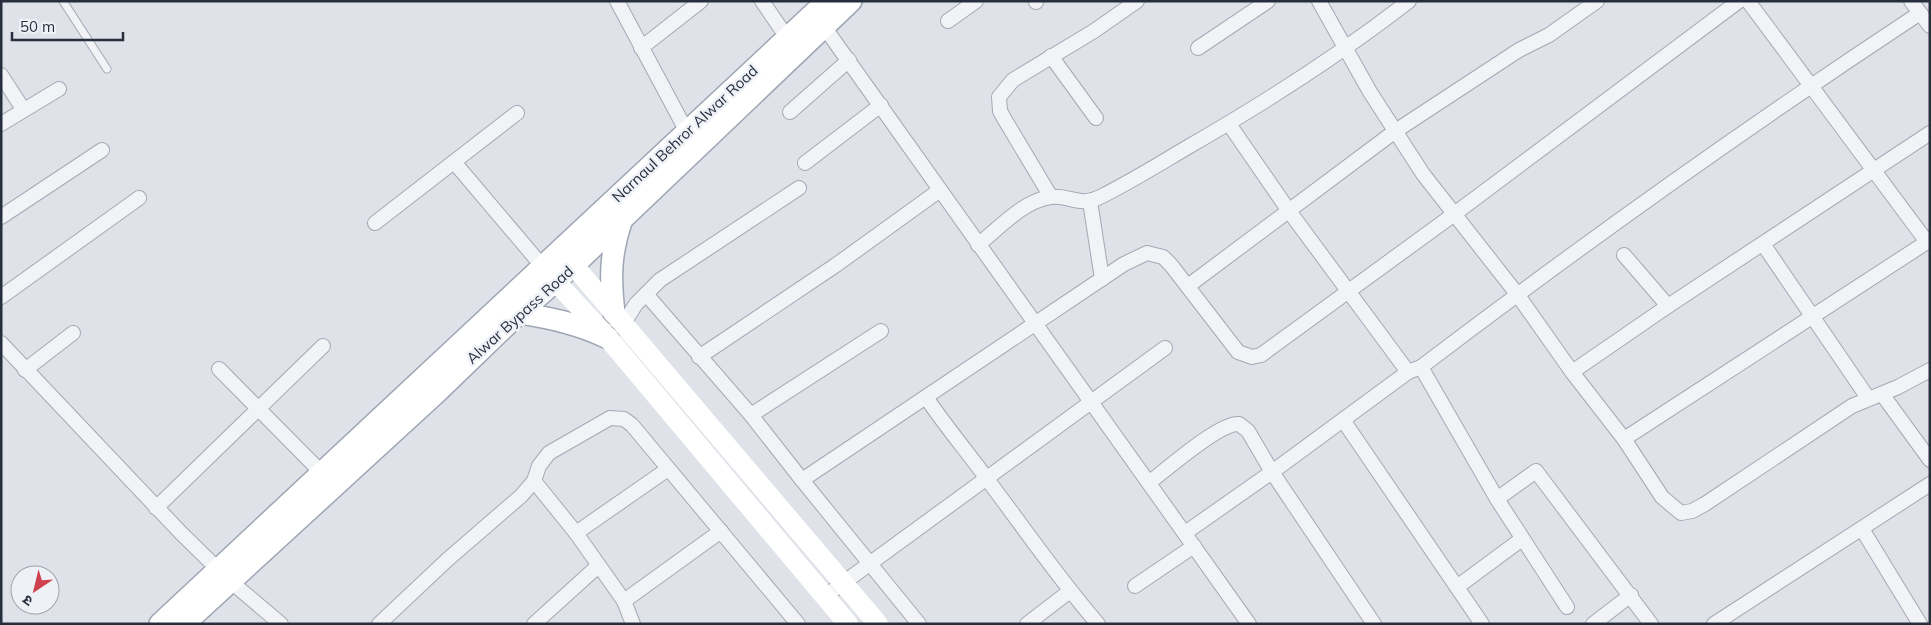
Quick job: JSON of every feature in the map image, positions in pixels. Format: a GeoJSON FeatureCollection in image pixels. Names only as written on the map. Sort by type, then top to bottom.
{"type":"FeatureCollection","features":[{"type":"Feature","properties":{"kind":"main road","name":"Narnaul Behror Alwar Road"},"geometry":{"type":"LineString","coordinates":[[549,274],[567,258],[687,132],[827,1]]}},
{"type":"Feature","properties":{"kind":"main road","name":"Alwar Bypass Road"},"geometry":{"type":"LineString","coordinates":[[567,258],[622,217],[825,28],[851,1]]}},
{"type":"Feature","properties":{"kind":"main road"},"geometry":{"type":"LineString","coordinates":[[619,318],[610,282],[612,255],[622,217]]}},
{"type":"Feature","properties":{"kind":"main road"},"geometry":{"type":"LineString","coordinates":[[567,258],[842,584],[878,624]]}},
{"type":"Feature","properties":{"kind":"main road","name":"Alwar Bypass Road"},"geometry":{"type":"LineString","coordinates":[[160,624],[224,575],[436,393],[519,313],[549,274]]}},
{"type":"Feature","properties":{"kind":"main road","name":"Alwar Bypass Road"},"geometry":{"type":"LineString","coordinates":[[184,624],[224,575],[322,473],[498,306],[549,274]]}},
{"type":"Feature","properties":{"kind":"main road"},"geometry":{"type":"LineString","coordinates":[[549,274],[608,338],[848,624]]}},
{"type":"Feature","properties":{"kind":"main road"},"geometry":{"type":"LineString","coordinates":[[519,313],[569,322],[608,338]]}},
{"type":"Feature","properties":{"kind":"street"},"geometry":{"type":"LineString","coordinates":[[617,1],[687,132]]}},
{"type":"Feature","properties":{"kind":"street"},"geometry":{"type":"LineString","coordinates":[[641,48],[701,1]]}},
{"type":"Feature","properties":{"kind":"street"},"geometry":{"type":"LineString","coordinates":[[762,1],[788,39]]}},
{"type":"Feature","properties":{"kind":"street"},"geometry":{"type":"LineString","coordinates":[[948,21],[976,1]]}},
{"type":"Feature","properties":{"kind":"street"},"geometry":{"type":"LineString","coordinates":[[1051,197],[1016,140],[998,103],[1002,92],[1007,86],[1051,56],[1136,1]]}},
{"type":"Feature","properties":{"kind":"street"},"geometry":{"type":"LineString","coordinates":[[1198,48],[1268,1]]}},
{"type":"Feature","properties":{"kind":"street"},"geometry":{"type":"LineString","coordinates":[[1319,1],[1394,132],[1453,215],[1517,294],[1572,372],[1624,438],[1662,497],[1681,513],[1692,511],[1705,504],[1839,414],[1868,398],[1882,394],[1930,370]]}},
{"type":"Feature","properties":{"kind":"street"},"geometry":{"type":"LineString","coordinates":[[978,245],[1020,212],[1037,202],[1051,197],[1076,202],[1090,201],[1229,124],[1347,49],[1409,1]]}},
{"type":"Feature","properties":{"kind":"street"},"geometry":{"type":"LineString","coordinates":[[1188,286],[1394,132],[1519,50],[1549,35],[1597,1]]}},
{"type":"Feature","properties":{"kind":"street"},"geometry":{"type":"LineString","coordinates":[[802,480],[1102,278],[1138,256],[1154,253],[1163,257],[1188,286],[1238,352],[1252,358],[1274,347],[1739,1]]}},
{"type":"Feature","properties":{"kind":"street"},"geometry":{"type":"LineString","coordinates":[[1624,438],[1928,241],[1748,1]]}},
{"type":"Feature","properties":{"kind":"street"},"geometry":{"type":"LineString","coordinates":[[1911,1],[1930,26]]}},
{"type":"Feature","properties":{"kind":"street"},"geometry":{"type":"LineString","coordinates":[[1185,533],[1811,85],[1920,12]]}},
{"type":"Feature","properties":{"kind":"street"},"geometry":{"type":"LineString","coordinates":[[825,28],[978,245],[1036,323],[1089,402],[1150,482],[1249,624]]}},
{"type":"Feature","properties":{"kind":"street"},"geometry":{"type":"LineString","coordinates":[[1051,56],[1096,118]]}},
{"type":"Feature","properties":{"kind":"street"},"geometry":{"type":"LineString","coordinates":[[790,112],[848,60]]}},
{"type":"Feature","properties":{"kind":"street"},"geometry":{"type":"LineString","coordinates":[[1,75],[23,110]]}},
{"type":"Feature","properties":{"kind":"street"},"geometry":{"type":"LineString","coordinates":[[1,124],[59,89]]}},
{"type":"Feature","properties":{"kind":"street"},"geometry":{"type":"LineString","coordinates":[[805,162],[881,105]]}},
{"type":"Feature","properties":{"kind":"street"},"geometry":{"type":"LineString","coordinates":[[376,223],[517,113]]}},
{"type":"Feature","properties":{"kind":"street"},"geometry":{"type":"LineString","coordinates":[[1229,124],[1349,292],[1414,370],[1522,539],[1568,607]]}},
{"type":"Feature","properties":{"kind":"street"},"geometry":{"type":"LineString","coordinates":[[1572,372],[1668,306],[1930,133]]}},
{"type":"Feature","properties":{"kind":"street"},"geometry":{"type":"LineString","coordinates":[[1,217],[102,150]]}},
{"type":"Feature","properties":{"kind":"street"},"geometry":{"type":"LineString","coordinates":[[454,162],[549,274]]}},
{"type":"Feature","properties":{"kind":"street"},"geometry":{"type":"LineString","coordinates":[[619,318],[668,275],[799,188]]}},
{"type":"Feature","properties":{"kind":"street"},"geometry":{"type":"LineString","coordinates":[[700,358],[836,265],[940,190]]}},
{"type":"Feature","properties":{"kind":"street"},"geometry":{"type":"LineString","coordinates":[[1,297],[139,198]]}},
{"type":"Feature","properties":{"kind":"street"},"geometry":{"type":"LineString","coordinates":[[1090,201],[1102,278]]}},
{"type":"Feature","properties":{"kind":"street"},"geometry":{"type":"LineString","coordinates":[[1763,244],[1868,398]]}},
{"type":"Feature","properties":{"kind":"street"},"geometry":{"type":"LineString","coordinates":[[1624,255],[1668,306]]}},
{"type":"Feature","properties":{"kind":"street"},"geometry":{"type":"LineString","coordinates":[[646,294],[700,358],[752,415],[868,563],[920,624]]}},
{"type":"Feature","properties":{"kind":"street"},"geometry":{"type":"LineString","coordinates":[[752,415],[880,331]]}},
{"type":"Feature","properties":{"kind":"street"},"geometry":{"type":"LineString","coordinates":[[25,370],[73,334]]}},
{"type":"Feature","properties":{"kind":"street"},"geometry":{"type":"LineString","coordinates":[[1,343],[156,508],[224,575],[282,624]]}},
{"type":"Feature","properties":{"kind":"street"},"geometry":{"type":"LineString","coordinates":[[156,508],[323,346]]}},
{"type":"Feature","properties":{"kind":"street"},"geometry":{"type":"LineString","coordinates":[[824,597],[868,563],[1165,348]]}},
{"type":"Feature","properties":{"kind":"street"},"geometry":{"type":"LineString","coordinates":[[220,369],[322,473]]}},
{"type":"Feature","properties":{"kind":"street"},"geometry":{"type":"LineString","coordinates":[[1882,394],[1925,442],[1930,460]]}},
{"type":"Feature","properties":{"kind":"street"},"geometry":{"type":"LineString","coordinates":[[926,397],[946,428],[986,477],[1070,591],[1098,624]]}},
{"type":"Feature","properties":{"kind":"street"},"geometry":{"type":"LineString","coordinates":[[379,624],[447,560],[521,496],[534,481],[539,466],[549,453],[610,418],[624,420],[632,425],[798,624]]}},
{"type":"Feature","properties":{"kind":"street"},"geometry":{"type":"LineString","coordinates":[[1343,420],[1482,624]]}},
{"type":"Feature","properties":{"kind":"street"},"geometry":{"type":"LineString","coordinates":[[1150,482],[1209,437],[1234,423],[1239,424],[1248,431],[1272,472],[1374,624]]}},
{"type":"Feature","properties":{"kind":"street"},"geometry":{"type":"LineString","coordinates":[[576,533],[668,469]]}},
{"type":"Feature","properties":{"kind":"street"},"geometry":{"type":"LineString","coordinates":[[1497,498],[1536,471],[1651,624]]}},
{"type":"Feature","properties":{"kind":"street"},"geometry":{"type":"LineString","coordinates":[[534,481],[576,533],[624,601],[633,624]]}},
{"type":"Feature","properties":{"kind":"street"},"geometry":{"type":"LineString","coordinates":[[1714,624],[1930,484]]}},
{"type":"Feature","properties":{"kind":"street"},"geometry":{"type":"LineString","coordinates":[[1862,529],[1920,624]]}},
{"type":"Feature","properties":{"kind":"street"},"geometry":{"type":"LineString","coordinates":[[624,601],[721,531]]}},
{"type":"Feature","properties":{"kind":"street"},"geometry":{"type":"LineString","coordinates":[[1456,587],[1522,539]]}},
{"type":"Feature","properties":{"kind":"street"},"geometry":{"type":"LineString","coordinates":[[1135,586],[1194,546]]}},
{"type":"Feature","properties":{"kind":"street"},"geometry":{"type":"LineString","coordinates":[[534,624],[598,566]]}},
{"type":"Feature","properties":{"kind":"street"},"geometry":{"type":"LineString","coordinates":[[1027,624],[1070,591]]}},
{"type":"Feature","properties":{"kind":"street"},"geometry":{"type":"LineString","coordinates":[[1593,624],[1631,595]]}},
{"type":"Feature","properties":{"kind":"lane"},"geometry":{"type":"LineString","coordinates":[[63,1],[107,69]]}}]}
